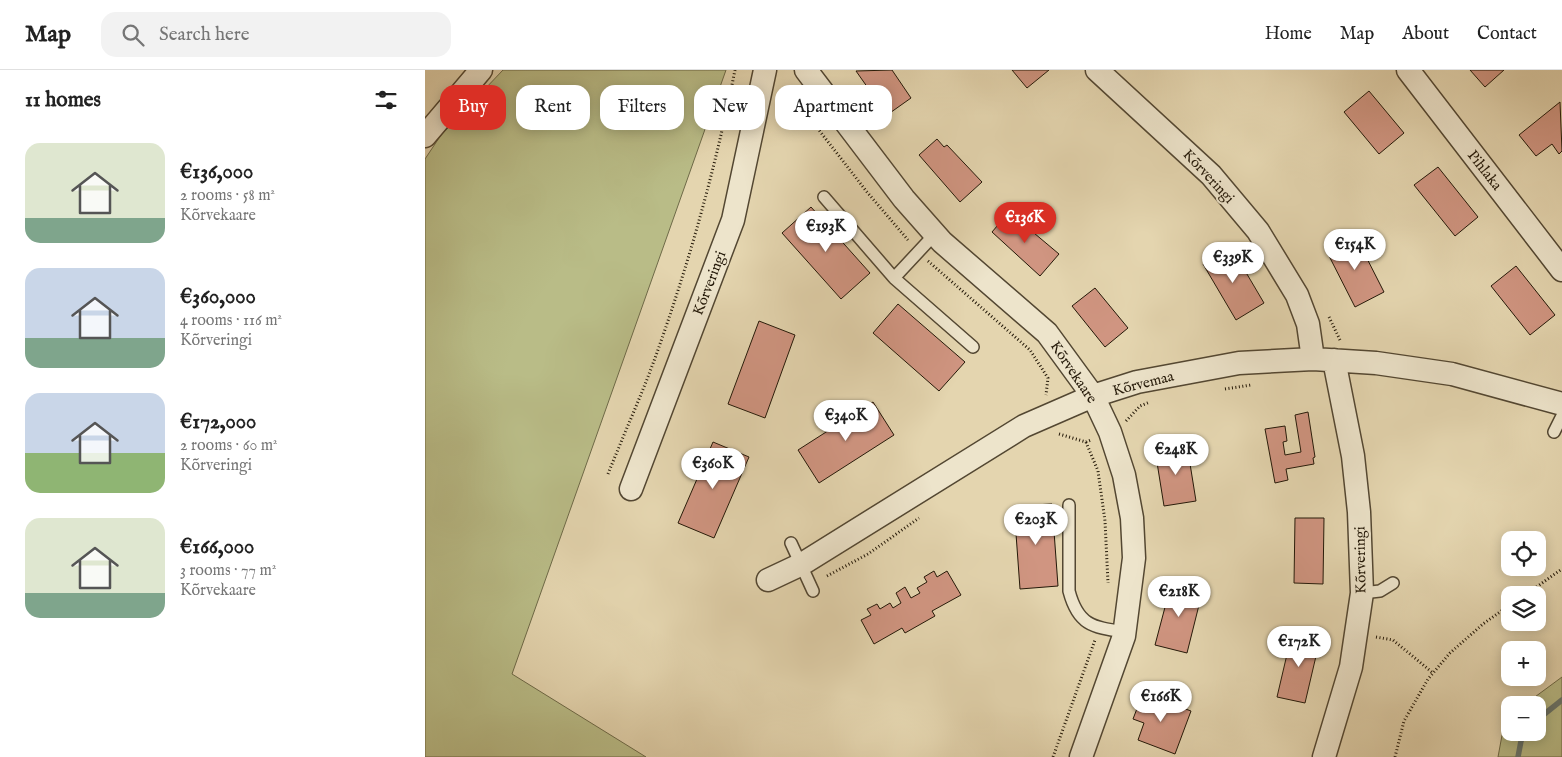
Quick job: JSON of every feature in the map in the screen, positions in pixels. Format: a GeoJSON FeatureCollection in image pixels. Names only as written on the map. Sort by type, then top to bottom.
{"type":"FeatureCollection","features":[{"type":"Feature","properties":{"kind":"street"},"geometry":{"type":"LineString","coordinates":[[425,136],[481,70]]}},
{"type":"Feature","properties":{"kind":"street","name":"Kõrveringi"},"geometry":{"type":"LineString","coordinates":[[631,489],[733,220],[765,70]]}},
{"type":"Feature","properties":{"kind":"street","name":"Kõrvekaare"},"geometry":{"type":"LineString","coordinates":[[806,70],[904,199],[935,234],[1047,333],[1093,396],[1110,432],[1124,476],[1132,518],[1134,558],[1124,632],[1081,757]]}},
{"type":"Feature","properties":{"kind":"street","name":"Kõrveringi"},"geometry":{"type":"LineString","coordinates":[[1097,70],[1211,175],[1258,231],[1297,294],[1323,359],[1353,456],[1359,512],[1362,593],[1351,667],[1324,757]]}},
{"type":"Feature","properties":{"kind":"street","name":"Pihlaka"},"geometry":{"type":"LineString","coordinates":[[1408,70],[1562,270]]}},
{"type":"Feature","properties":{"kind":"street","name":"Kõrvemaa"},"geometry":{"type":"LineString","coordinates":[[768,580],[808,580],[1024,426],[1093,396],[1137,382],[1239,363],[1323,359],[1376,363],[1453,374],[1562,404]]}},
{"type":"Feature","properties":{"kind":"lane"},"geometry":{"type":"LineString","coordinates":[[824,197],[895,278],[973,347]]}},
{"type":"Feature","properties":{"kind":"lane"},"geometry":{"type":"LineString","coordinates":[[895,278],[935,234]]}},
{"type":"Feature","properties":{"kind":"lane"},"geometry":{"type":"LineString","coordinates":[[1554,432],[1562,416]]}},
{"type":"Feature","properties":{"kind":"lane"},"geometry":{"type":"LineString","coordinates":[[1069,505],[1069,591],[1073,605],[1083,620],[1100,628],[1124,632]]}},
{"type":"Feature","properties":{"kind":"lane"},"geometry":{"type":"LineString","coordinates":[[791,543],[808,580]]}},
{"type":"Feature","properties":{"kind":"lane"},"geometry":{"type":"LineString","coordinates":[[1362,593],[1380,591],[1393,583]]}},
{"type":"Feature","properties":{"kind":"path"},"geometry":{"type":"LineString","coordinates":[[608,474],[659,346],[689,259],[718,156],[735,70]]}},
{"type":"Feature","properties":{"kind":"path"},"geometry":{"type":"LineString","coordinates":[[1221,389],[1256,384]]}},
{"type":"Feature","properties":{"kind":"path"},"geometry":{"type":"LineString","coordinates":[[1052,436],[1060,434],[1086,442],[1119,429],[1140,406],[1158,400]]}},
{"type":"Feature","properties":{"kind":"path"},"geometry":{"type":"LineString","coordinates":[[1086,442],[1098,471],[1105,521],[1108,588]]}},
{"type":"Feature","properties":{"kind":"path"},"geometry":{"type":"LineString","coordinates":[[808,580],[868,554],[925,514]]}},
{"type":"Feature","properties":{"kind":"path"},"geometry":{"type":"LineString","coordinates":[[1538,586],[1562,569]]}},
{"type":"Feature","properties":{"kind":"path"},"geometry":{"type":"LineString","coordinates":[[1395,757],[1404,721],[1433,673],[1456,647],[1501,611]]}},
{"type":"Feature","properties":{"kind":"path"},"geometry":{"type":"LineString","coordinates":[[1053,757],[1100,628]]}},
{"type":"Feature","properties":{"kind":"path"},"geometry":{"type":"LineString","coordinates":[[1375,637],[1393,640],[1433,673]]}},
{"type":"Feature","properties":{"kind":"green space"},"geometry":{"type":"Polygon","coordinates":[[[503,70],[726,70],[721,85],[694,85],[694,130],[705,130],[512,674],[646,757],[425,757],[425,159],[446,130],[506,130],[506,85],[489,85],[503,70]]]}},
{"type":"Feature","properties":{"kind":"green space"},"geometry":{"type":"Polygon","coordinates":[[[1562,677],[1562,757],[1498,757],[1501,741],[1546,741],[1546,696],[1536,696],[1562,677]]]}},
{"type":"Feature","properties":{"kind":"building"},"geometry":{"type":"Polygon","coordinates":[[[892,70],[911,98],[892,111],[892,85],[866,85],[856,71],[892,70]]]}},
{"type":"Feature","properties":{"kind":"building"},"geometry":{"type":"Polygon","coordinates":[[[1012,70],[1049,70],[1027,88],[1012,70]]]}},
{"type":"Feature","properties":{"kind":"building"},"geometry":{"type":"Polygon","coordinates":[[[1470,70],[1504,70],[1485,87],[1470,70]]]}},
{"type":"Feature","properties":{"kind":"building"},"geometry":{"type":"Polygon","coordinates":[[[1369,91],[1404,133],[1379,154],[1344,112],[1369,91]]]}},
{"type":"Feature","properties":{"kind":"building"},"geometry":{"type":"Polygon","coordinates":[[[1560,102],[1562,151],[1559,154],[1552,144],[1536,156],[1519,135],[1560,102]]]}},
{"type":"Feature","properties":{"kind":"building"},"geometry":{"type":"Polygon","coordinates":[[[937,139],[944,147],[947,145],[982,182],[960,202],[919,155],[937,139]]]}},
{"type":"Feature","properties":{"kind":"building"},"geometry":{"type":"Polygon","coordinates":[[[1438,167],[1478,217],[1455,236],[1414,185],[1438,167]]]}},
{"type":"Feature","properties":{"kind":"building"},"geometry":{"type":"Polygon","coordinates":[[[811,207],[870,273],[841,299],[782,233],[811,207]]]}},
{"type":"Feature","properties":{"kind":"building"},"geometry":{"type":"Polygon","coordinates":[[[1009,212],[1059,254],[1040,276],[992,232],[1009,212]]]}},
{"type":"Feature","properties":{"kind":"building"},"geometry":{"type":"Polygon","coordinates":[[[1355,235],[1384,292],[1355,307],[1326,250],[1355,235]]]}},
{"type":"Feature","properties":{"kind":"building"},"geometry":{"type":"Polygon","coordinates":[[[1231,247],[1264,303],[1236,320],[1203,264],[1231,247]]]}},
{"type":"Feature","properties":{"kind":"building"},"geometry":{"type":"Polygon","coordinates":[[[1516,266],[1555,315],[1530,335],[1491,286],[1516,266]]]}},
{"type":"Feature","properties":{"kind":"building"},"geometry":{"type":"Polygon","coordinates":[[[1095,288],[1128,328],[1105,347],[1072,306],[1095,288]]]}},
{"type":"Feature","properties":{"kind":"building"},"geometry":{"type":"Polygon","coordinates":[[[898,304],[965,362],[939,391],[873,333],[898,304]]]}},
{"type":"Feature","properties":{"kind":"building"},"geometry":{"type":"Polygon","coordinates":[[[759,321],[795,335],[765,418],[728,404],[759,321]]]}},
{"type":"Feature","properties":{"kind":"building"},"geometry":{"type":"Polygon","coordinates":[[[873,402],[894,435],[819,483],[798,450],[873,402]]]}},
{"type":"Feature","properties":{"kind":"building"},"geometry":{"type":"Polygon","coordinates":[[[1308,412],[1315,457],[1313,458],[1314,464],[1286,469],[1288,480],[1275,483],[1265,429],[1285,426],[1287,441],[1283,442],[1285,455],[1301,452],[1295,415],[1308,412]]]}},
{"type":"Feature","properties":{"kind":"building"},"geometry":{"type":"Polygon","coordinates":[[[713,442],[749,457],[714,538],[678,523],[713,442]]]}},
{"type":"Feature","properties":{"kind":"building"},"geometry":{"type":"Polygon","coordinates":[[[1187,445],[1196,501],[1164,506],[1155,450],[1187,445]]]}},
{"type":"Feature","properties":{"kind":"building"},"geometry":{"type":"Polygon","coordinates":[[[1052,504],[1058,586],[1020,589],[1014,506],[1052,504]]]}},
{"type":"Feature","properties":{"kind":"building"},"geometry":{"type":"Polygon","coordinates":[[[1295,518],[1324,518],[1323,584],[1294,583],[1295,518]]]}},
{"type":"Feature","properties":{"kind":"building"},"geometry":{"type":"Polygon","coordinates":[[[934,571],[937,577],[947,571],[961,595],[932,611],[935,616],[905,633],[902,628],[874,644],[861,620],[871,615],[867,609],[877,604],[880,609],[890,603],[893,608],[901,603],[896,593],[905,587],[911,598],[920,593],[917,588],[927,582],[924,577],[934,571]]]}},
{"type":"Feature","properties":{"kind":"building"},"geometry":{"type":"Polygon","coordinates":[[[1175,581],[1201,588],[1198,600],[1200,601],[1187,653],[1155,645],[1169,592],[1172,593],[1175,581]]]}},
{"type":"Feature","properties":{"kind":"building"},"geometry":{"type":"Polygon","coordinates":[[[1292,633],[1320,639],[1305,703],[1277,697],[1292,633]]]}},
{"type":"Feature","properties":{"kind":"building"},"geometry":{"type":"Polygon","coordinates":[[[1143,693],[1191,711],[1175,754],[1138,740],[1144,723],[1133,719],[1143,693]]]}},
{"type":"Feature","properties":{"kind":"waterway"},"geometry":{"type":"LineString","coordinates":[[1546,713],[1562,700]]}},
{"type":"Feature","properties":{"kind":"waterway"},"geometry":{"type":"LineString","coordinates":[[1518,757],[1521,741]]}}]}
